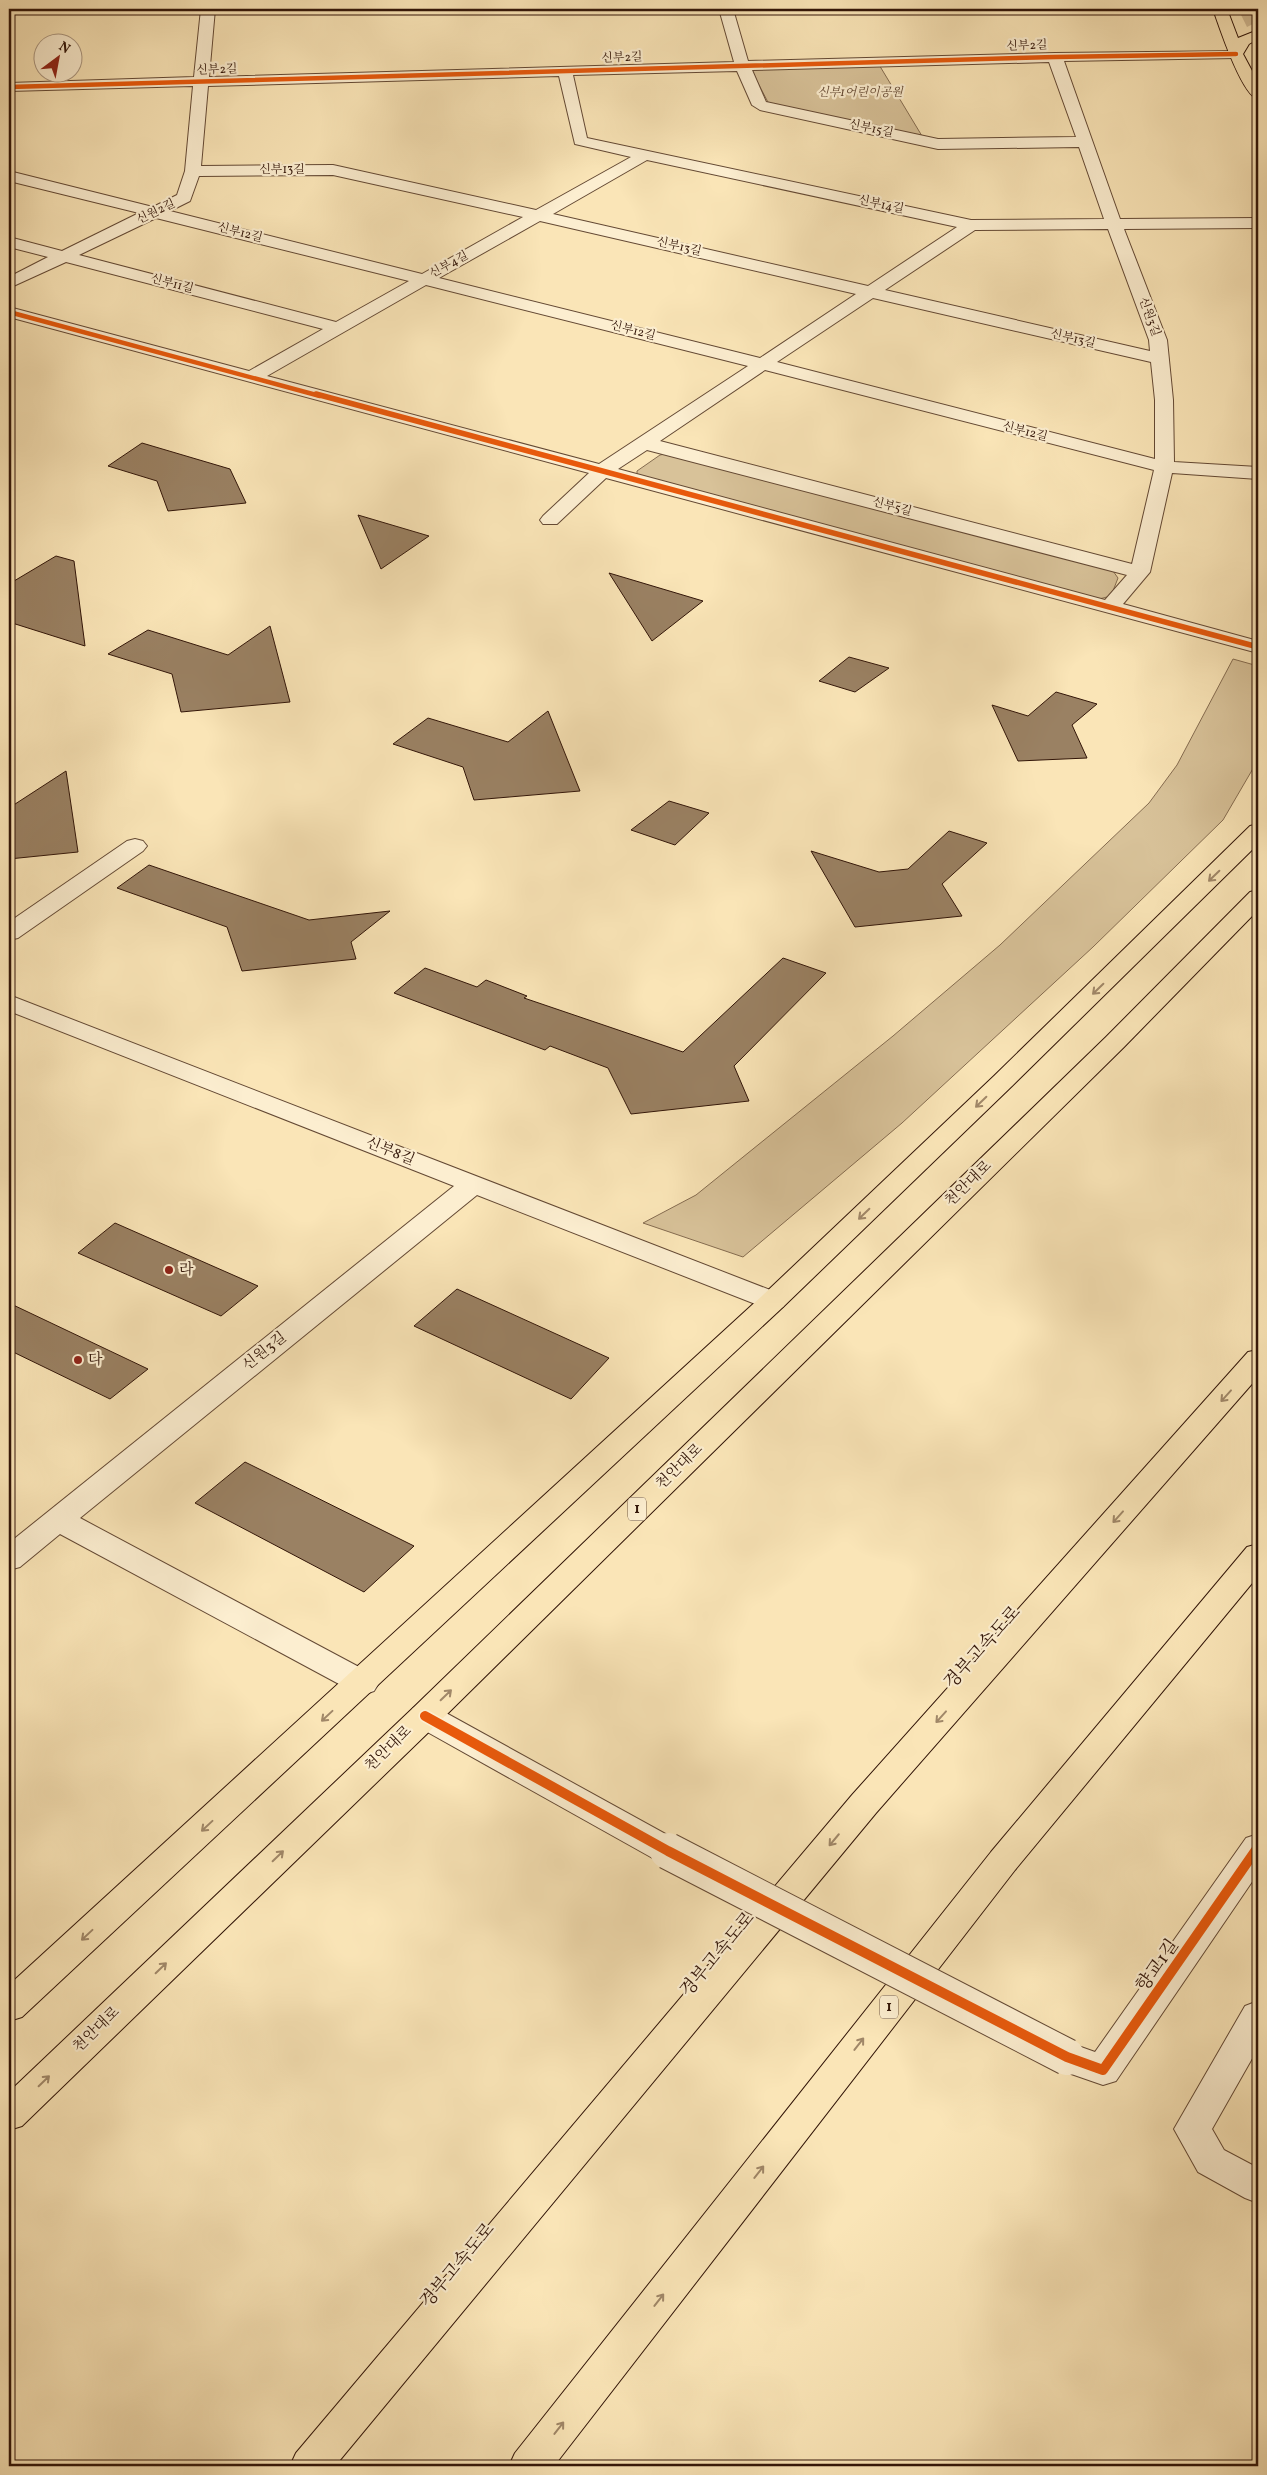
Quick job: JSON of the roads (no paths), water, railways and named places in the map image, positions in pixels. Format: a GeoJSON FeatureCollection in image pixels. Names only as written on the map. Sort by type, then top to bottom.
{"type":"FeatureCollection","features":[{"type":"Feature","properties":{"kind":"main road"},"geometry":{"type":"LineString","coordinates":[[1220,9],[1236,54],[1258,95]]}},
{"type":"Feature","properties":{"kind":"main road"},"geometry":{"type":"LineString","coordinates":[[1236,54],[1243,41],[1258,34]]}},
{"type":"Feature","properties":{"kind":"main road"},"geometry":{"type":"LineString","coordinates":[[9,2007],[362,1683],[773,1301],[1255,832]]}},
{"type":"Feature","properties":{"kind":"main road","name":"천안대로"},"geometry":{"type":"LineString","coordinates":[[9,2114],[424,1716],[1129,1028],[1258,896]]}},
{"type":"Feature","properties":{"kind":"main road","name":"경부고속도로"},"geometry":{"type":"LineString","coordinates":[[310,2466],[864,1804],[1258,1359]]}},
{"type":"Feature","properties":{"kind":"main road","name":"1"},"geometry":{"type":"LineString","coordinates":[[528,2466],[1003,1860],[1258,1555]]}},
{"type":"Feature","properties":{"kind":"street","name":"신원2길"},"geometry":{"type":"LineString","coordinates":[[9,283],[184,198],[193,171],[208,9]]}},
{"type":"Feature","properties":{"kind":"street","name":"신부15길"},"geometry":{"type":"LineString","coordinates":[[726,9],[742,65],[760,105],[938,144],[1085,142]]}},
{"type":"Feature","properties":{"kind":"street","name":"신부2길"},"geometry":{"type":"LineString","coordinates":[[9,87],[742,65],[1236,54]]}},
{"type":"Feature","properties":{"kind":"street","name":"신원3길"},"geometry":{"type":"LineString","coordinates":[[1056,57],[1114,224],[1158,340],[1160,359],[1164,400],[1164,467],[1140,572],[1110,607]]}},
{"type":"Feature","properties":{"kind":"street","name":"신부14길"},"geometry":{"type":"LineString","coordinates":[[565,71],[580,141],[971,225],[1258,223]]}},
{"type":"Feature","properties":{"kind":"street","name":"신부4길"},"geometry":{"type":"LineString","coordinates":[[251,377],[336,327],[647,154]]}},
{"type":"Feature","properties":{"kind":"street","name":"신부13길"},"geometry":{"type":"LineString","coordinates":[[193,171],[333,170],[537,215],[1160,359]]}},
{"type":"Feature","properties":{"kind":"street","name":"신부12길"},"geometry":{"type":"LineString","coordinates":[[9,176],[762,364],[1164,467],[1258,473]]}},
{"type":"Feature","properties":{"kind":"street"},"geometry":{"type":"LineString","coordinates":[[550,520],[604,470],[971,225]]}},
{"type":"Feature","properties":{"kind":"street","name":"신부11길"},"geometry":{"type":"LineString","coordinates":[[9,242],[336,327]]}},
{"type":"Feature","properties":{"kind":"street"},"geometry":{"type":"LineString","coordinates":[[9,312],[604,470],[1258,647]]}},
{"type":"Feature","properties":{"kind":"street","name":"신부5길"},"geometry":{"type":"LineString","coordinates":[[644,443],[1140,572]]}},
{"type":"Feature","properties":{"kind":"street"},"geometry":{"type":"LineString","coordinates":[[9,933],[135,846]]}},
{"type":"Feature","properties":{"kind":"street","name":"신부8길"},"geometry":{"type":"LineString","coordinates":[[9,1002],[773,1301]]}},
{"type":"Feature","properties":{"kind":"street","name":"신원3길"},"geometry":{"type":"LineString","coordinates":[[9,1559],[472,1184]]}},
{"type":"Feature","properties":{"kind":"street"},"geometry":{"type":"LineString","coordinates":[[57,1519],[362,1683]]}},
{"type":"Feature","properties":{"kind":"street","name":"향교1길"},"geometry":{"type":"LineString","coordinates":[[424,1716],[668,1851],[1067,2057],[1103,2070],[1258,1847]]}},
{"type":"Feature","properties":{"kind":"street"},"geometry":{"type":"LineString","coordinates":[[1258,2016],[1194,2129],[1211,2161],[1258,2187]]}},
{"type":"Feature","properties":{"kind":"tunnel"},"geometry":{"type":"LineString","coordinates":[[1247,9],[1258,31]]}},
{"type":"Feature","properties":{"kind":"place","name":"라"},"geometry":{"type":"Point","coordinates":[169,1270]}},
{"type":"Feature","properties":{"kind":"place","name":"다"},"geometry":{"type":"Point","coordinates":[78,1360]}},
{"type":"Feature","properties":{"kind":"park label","name":"신부1어린이공원"},"geometry":{"type":"Point","coordinates":[860,93]}}]}
